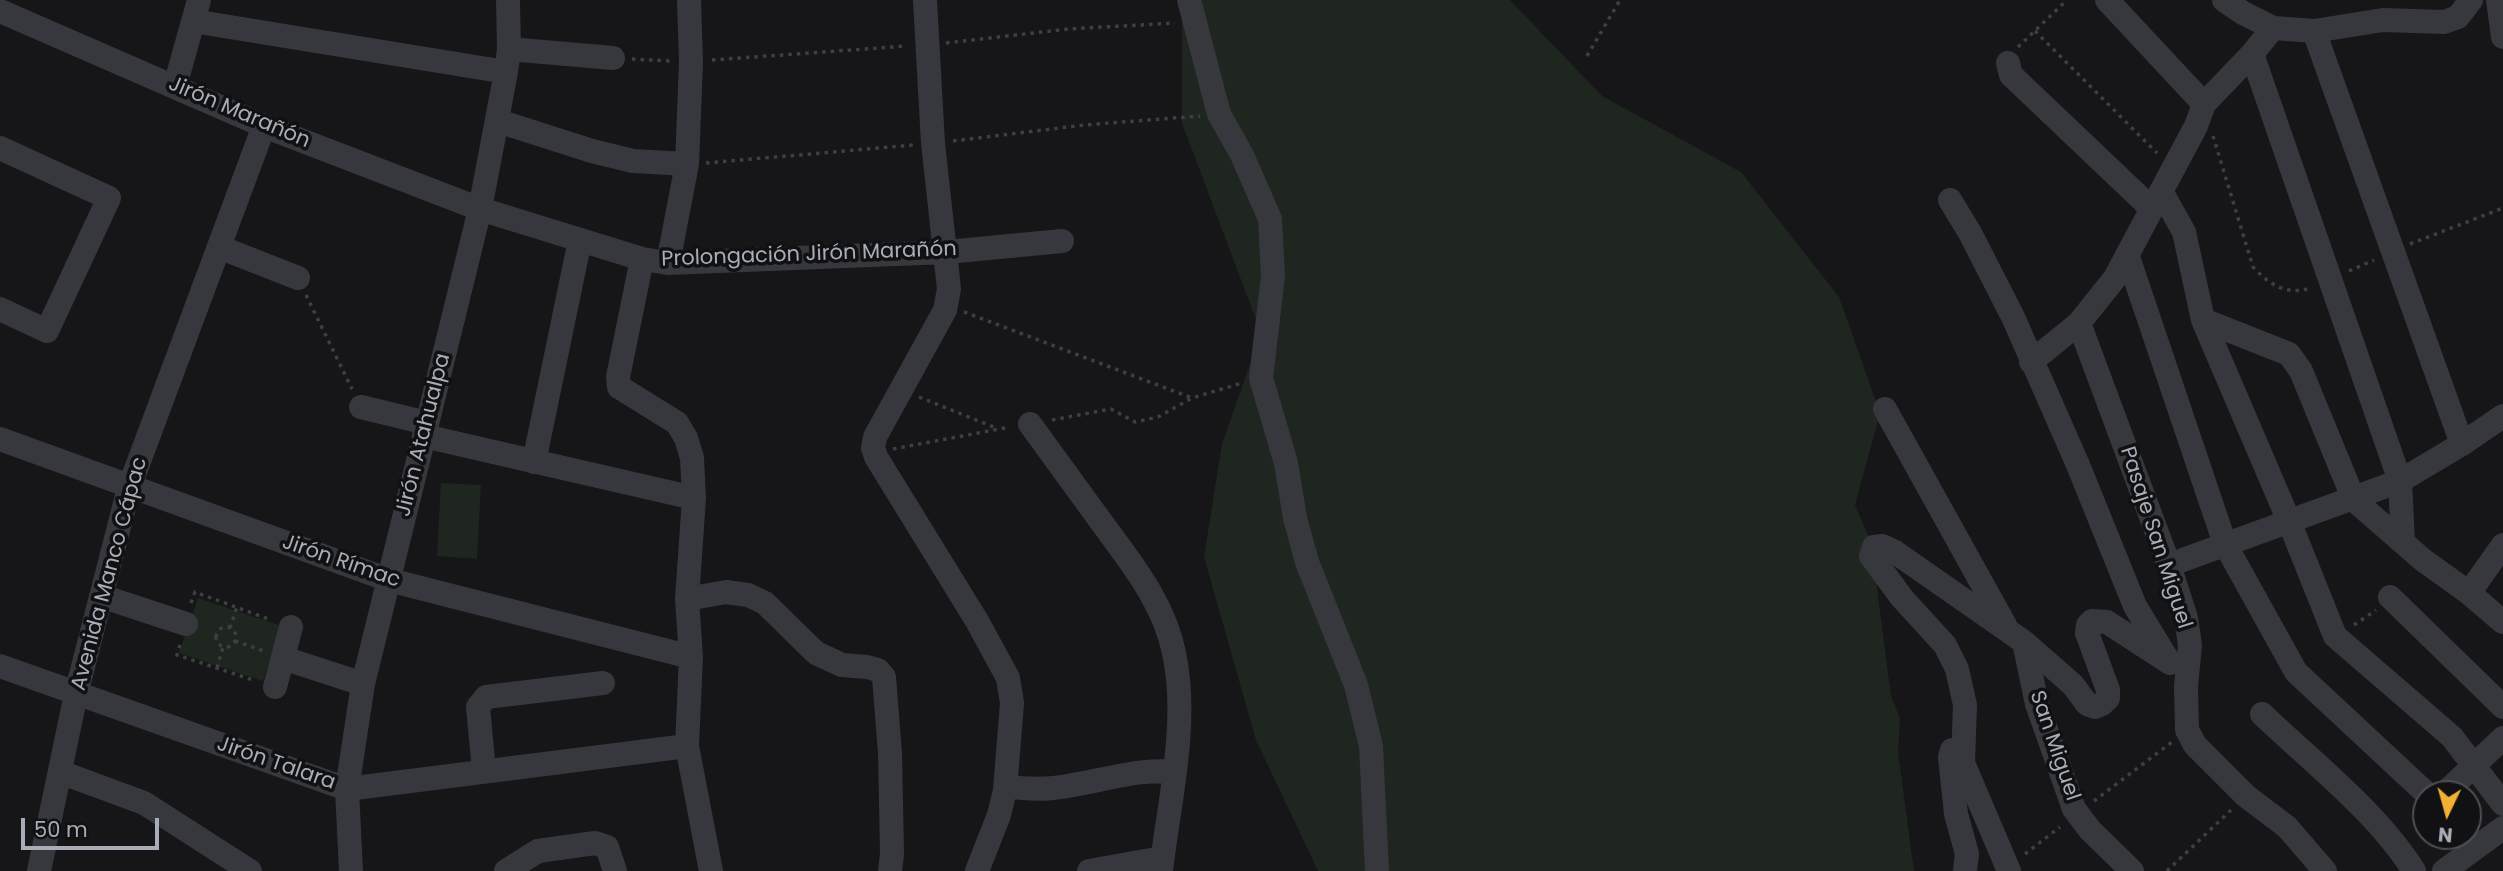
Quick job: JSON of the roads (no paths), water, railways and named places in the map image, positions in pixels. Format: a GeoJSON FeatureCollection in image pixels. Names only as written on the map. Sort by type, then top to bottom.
{"type":"FeatureCollection","features":[{"type":"Feature","properties":{"kind":"street","name":"Jirón Atahualpa"},"geometry":{"type":"LineString","coordinates":[[351,871],[347,789],[363,684],[480,209],[507,60],[508,0]]}},
{"type":"Feature","properties":{"kind":"street"},"geometry":{"type":"LineString","coordinates":[[668,263],[687,164],[691,62],[689,0]]}},
{"type":"Feature","properties":{"kind":"street"},"geometry":{"type":"LineString","coordinates":[[925,0],[933,143],[949,289],[946,305],[875,437],[874,453],[977,621],[1008,678],[1012,703],[1006,786],[999,815],[977,871]]}},
{"type":"Feature","properties":{"kind":"street"},"geometry":{"type":"LineString","coordinates":[[2107,0],[2204,104]]}},
{"type":"Feature","properties":{"kind":"street"},"geometry":{"type":"LineString","coordinates":[[2224,0],[2273,28],[2314,31],[2383,20],[2444,22],[2458,17],[2471,0]]}},
{"type":"Feature","properties":{"kind":"street"},"geometry":{"type":"LineString","coordinates":[[2498,0],[2503,37]]}},
{"type":"Feature","properties":{"kind":"street","name":"Jirón Marañón"},"geometry":{"type":"LineString","coordinates":[[0,11],[264,126],[480,209]]}},
{"type":"Feature","properties":{"kind":"street"},"geometry":{"type":"LineString","coordinates":[[175,86],[196,11],[507,60],[613,58]]}},
{"type":"Feature","properties":{"kind":"street"},"geometry":{"type":"LineString","coordinates":[[1192,11],[1219,114],[1242,155],[1270,219],[1273,276],[1261,378],[1286,463],[1295,518],[1307,562],[1356,685],[1371,746],[1377,871]]}},
{"type":"Feature","properties":{"kind":"street"},"geometry":{"type":"LineString","coordinates":[[2031,362],[2079,323],[2115,278],[2196,126],[2204,104],[2273,28]]}},
{"type":"Feature","properties":{"kind":"street"},"geometry":{"type":"LineString","coordinates":[[2314,31],[2462,444]]}},
{"type":"Feature","properties":{"kind":"street"},"geometry":{"type":"LineString","coordinates":[[2252,54],[2400,481],[2403,542]]}},
{"type":"Feature","properties":{"kind":"street"},"geometry":{"type":"LineString","coordinates":[[2008,63],[2011,75],[2157,200],[2184,232],[2203,320],[2335,636],[2452,737],[2503,804]]}},
{"type":"Feature","properties":{"kind":"street"},"geometry":{"type":"LineString","coordinates":[[498,121],[592,152],[633,160],[687,164]]}},
{"type":"Feature","properties":{"kind":"street","name":"Avenida Manco Cápac"},"geometry":{"type":"LineString","coordinates":[[39,871],[76,694],[130,488],[264,126]]}},
{"type":"Feature","properties":{"kind":"street"},"geometry":{"type":"LineString","coordinates":[[0,148],[109,198],[47,331],[0,309]]}},
{"type":"Feature","properties":{"kind":"street"},"geometry":{"type":"LineString","coordinates":[[1951,200],[2013,317],[2078,465],[2135,606],[2186,686]]}},
{"type":"Feature","properties":{"kind":"street","name":"Prolongación Jirón Marañón"},"geometry":{"type":"LineString","coordinates":[[480,209],[642,260],[668,263],[947,252],[1062,241]]}},
{"type":"Feature","properties":{"kind":"street"},"geometry":{"type":"LineString","coordinates":[[534,462],[580,240]]}},
{"type":"Feature","properties":{"kind":"street"},"geometry":{"type":"LineString","coordinates":[[219,247],[298,278]]}},
{"type":"Feature","properties":{"kind":"street"},"geometry":{"type":"LineString","coordinates":[[2128,257],[2225,544],[2296,672],[2412,780]]}},
{"type":"Feature","properties":{"kind":"street"},"geometry":{"type":"LineString","coordinates":[[642,260],[618,377],[619,387],[677,423],[686,438],[692,458],[694,498],[687,599],[691,657],[687,746],[711,871]]}},
{"type":"Feature","properties":{"kind":"street"},"geometry":{"type":"LineString","coordinates":[[2203,320],[2289,354],[2301,371],[2354,500],[2503,622]]}},
{"type":"Feature","properties":{"kind":"street","name":"Pasaje San Miguel"},"geometry":{"type":"LineString","coordinates":[[2079,323],[2186,618],[2190,645],[2186,686],[2188,730],[2195,745],[2246,796],[2287,828],[2325,871]]}},
{"type":"Feature","properties":{"kind":"street"},"geometry":{"type":"LineString","coordinates":[[361,407],[426,430],[534,462],[694,498]]}},
{"type":"Feature","properties":{"kind":"street"},"geometry":{"type":"LineString","coordinates":[[1885,409],[2016,636]]}},
{"type":"Feature","properties":{"kind":"street"},"geometry":{"type":"LineString","coordinates":[[2169,565],[2354,500],[2400,481],[2503,416]]}},
{"type":"Feature","properties":{"kind":"street"},"geometry":{"type":"LineString","coordinates":[[1030,424],[1146,584],[1165,619],[1175,654],[1179,692],[1175,771],[1162,864],[1089,871]]}},
{"type":"Feature","properties":{"kind":"street","name":"Jirón Rímac"},"geometry":{"type":"LineString","coordinates":[[0,439],[389,580],[691,657]]}},
{"type":"Feature","properties":{"kind":"street"},"geometry":{"type":"LineString","coordinates":[[2469,593],[2503,545]]}},
{"type":"Feature","properties":{"kind":"street"},"geometry":{"type":"LineString","coordinates":[[2008,869],[1963,763],[1965,705],[1957,669],[1945,645],[1877,567],[1871,556],[1874,547],[1882,546],[1895,552],[2016,636],[2073,685],[2087,704],[2102,704],[2108,698],[2108,690],[2087,633],[2088,625],[2092,621],[2107,622],[2169,663]]}},
{"type":"Feature","properties":{"kind":"street"},"geometry":{"type":"LineString","coordinates":[[687,599],[726,592],[748,595],[765,603],[816,653],[842,665],[878,670],[884,677],[890,753],[890,871]]}},
{"type":"Feature","properties":{"kind":"street"},"geometry":{"type":"LineString","coordinates":[[101,596],[186,624]]}},
{"type":"Feature","properties":{"kind":"street"},"geometry":{"type":"LineString","coordinates":[[2390,597],[2503,707]]}},
{"type":"Feature","properties":{"kind":"street"},"geometry":{"type":"LineString","coordinates":[[275,687],[291,627]]}},
{"type":"Feature","properties":{"kind":"street","name":"San Miguel"},"geometry":{"type":"LineString","coordinates":[[2016,636],[2074,808],[2090,830],[2132,871]]}},
{"type":"Feature","properties":{"kind":"street"},"geometry":{"type":"LineString","coordinates":[[283,658],[363,684]]}},
{"type":"Feature","properties":{"kind":"street","name":"Jirón Talara"},"geometry":{"type":"LineString","coordinates":[[0,666],[347,789],[687,746]]}},
{"type":"Feature","properties":{"kind":"street"},"geometry":{"type":"LineString","coordinates":[[484,771],[478,707],[486,696],[603,683]]}},
{"type":"Feature","properties":{"kind":"street"},"geometry":{"type":"LineString","coordinates":[[2262,714],[2376,822],[2398,846],[2414,871]]}},
{"type":"Feature","properties":{"kind":"street"},"geometry":{"type":"LineString","coordinates":[[1965,871],[1967,854],[1956,814],[1950,757],[1952,748],[1966,730]]}},
{"type":"Feature","properties":{"kind":"street"},"geometry":{"type":"LineString","coordinates":[[2458,780],[2503,738]]}},
{"type":"Feature","properties":{"kind":"street"},"geometry":{"type":"LineString","coordinates":[[1006,786],[1031,790],[1057,789],[1140,772],[1175,771]]}},
{"type":"Feature","properties":{"kind":"street"},"geometry":{"type":"LineString","coordinates":[[60,772],[144,803],[250,871]]}},
{"type":"Feature","properties":{"kind":"street"},"geometry":{"type":"LineString","coordinates":[[2482,837],[2503,828]]}},
{"type":"Feature","properties":{"kind":"street"},"geometry":{"type":"LineString","coordinates":[[506,871],[538,851],[595,843],[607,847],[615,871]]}},
{"type":"Feature","properties":{"kind":"street"},"geometry":{"type":"LineString","coordinates":[[2444,871],[2462,850]]}}]}
